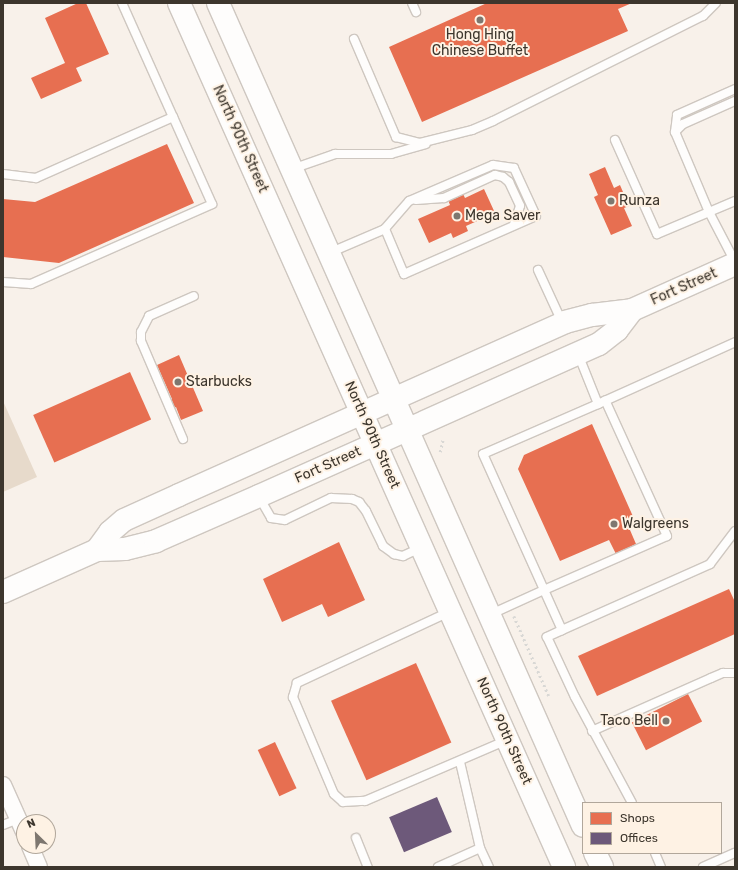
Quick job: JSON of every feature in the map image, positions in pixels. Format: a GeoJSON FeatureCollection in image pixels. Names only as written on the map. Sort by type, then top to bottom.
{"type":"FeatureCollection","features":[{"type":"Feature","properties":{"kind":"main road","name":"North 90th Street"},"geometry":{"type":"LineString","coordinates":[[179,3],[564,867]]}},
{"type":"Feature","properties":{"kind":"main road"},"geometry":{"type":"LineString","coordinates":[[206,3],[236,43]]}},
{"type":"Feature","properties":{"kind":"main road"},"geometry":{"type":"LineString","coordinates":[[218,3],[392,400],[582,824]]}},
{"type":"Feature","properties":{"kind":"main road","name":"Fort Street"},"geometry":{"type":"LineString","coordinates":[[97,550],[110,532],[124,520],[562,323],[592,315],[632,310],[735,263]]}},
{"type":"Feature","properties":{"kind":"main road","name":"Fort Street"},"geometry":{"type":"LineString","coordinates":[[3,592],[97,550],[125,549],[156,541],[577,354],[599,344],[617,330],[632,310]]}},
{"type":"Feature","properties":{"kind":"main road"},"geometry":{"type":"LineString","coordinates":[[596,854],[602,867]]}},
{"type":"Feature","properties":{"kind":"street"},"geometry":{"type":"LineString","coordinates":[[3,785],[16,815]]}},
{"type":"Feature","properties":{"kind":"street"},"geometry":{"type":"LineString","coordinates":[[33,854],[39,867]]}},
{"type":"Feature","properties":{"kind":"lane"},"geometry":{"type":"LineString","coordinates":[[3,282],[31,284],[212,204],[122,3]]}},
{"type":"Feature","properties":{"kind":"lane"},"geometry":{"type":"LineString","coordinates":[[412,3],[416,12]]}},
{"type":"Feature","properties":{"kind":"lane"},"geometry":{"type":"LineString","coordinates":[[291,169],[335,154],[391,154],[442,139],[493,121],[703,16],[716,3]]}},
{"type":"Feature","properties":{"kind":"lane"},"geometry":{"type":"LineString","coordinates":[[354,39],[396,137],[420,143],[442,139]]}},
{"type":"Feature","properties":{"kind":"lane"},"geometry":{"type":"LineString","coordinates":[[735,89],[677,115],[675,132],[709,212],[735,263]]}},
{"type":"Feature","properties":{"kind":"lane"},"geometry":{"type":"LineString","coordinates":[[675,132],[683,124],[735,102]]}},
{"type":"Feature","properties":{"kind":"lane"},"geometry":{"type":"LineString","coordinates":[[3,174],[36,178],[173,117]]}},
{"type":"Feature","properties":{"kind":"lane"},"geometry":{"type":"LineString","coordinates":[[615,140],[657,234],[735,201]]}},
{"type":"Feature","properties":{"kind":"lane"},"geometry":{"type":"LineString","coordinates":[[328,254],[385,229],[409,201],[492,165],[514,168],[536,216],[404,274],[385,229]]}},
{"type":"Feature","properties":{"kind":"lane"},"geometry":{"type":"LineString","coordinates":[[409,201],[444,198],[495,175],[503,177],[509,182],[520,206],[514,225]]}},
{"type":"Feature","properties":{"kind":"lane"},"geometry":{"type":"LineString","coordinates":[[538,270],[562,323]]}},
{"type":"Feature","properties":{"kind":"lane"},"geometry":{"type":"LineString","coordinates":[[184,439],[141,341],[141,332],[149,316],[194,296]]}},
{"type":"Feature","properties":{"kind":"lane"},"geometry":{"type":"LineString","coordinates":[[562,630],[483,454],[735,342]]}},
{"type":"Feature","properties":{"kind":"lane"},"geometry":{"type":"LineString","coordinates":[[488,615],[667,536],[577,354]]}},
{"type":"Feature","properties":{"kind":"lane"},"geometry":{"type":"LineString","coordinates":[[259,496],[271,518],[285,520],[331,498],[352,499],[359,502],[366,511],[383,546],[394,554],[403,556],[422,547]]}},
{"type":"Feature","properties":{"kind":"lane"},"geometry":{"type":"LineString","coordinates":[[632,802],[620,778],[592,730],[547,637],[710,564],[735,532]]}},
{"type":"Feature","properties":{"kind":"lane"},"geometry":{"type":"LineString","coordinates":[[451,611],[313,674],[297,683],[292,697],[334,794],[343,802],[365,801],[460,762],[508,740]]}},
{"type":"Feature","properties":{"kind":"lane"},"geometry":{"type":"LineString","coordinates":[[592,730],[723,673],[735,674]]}},
{"type":"Feature","properties":{"kind":"lane"},"geometry":{"type":"LineString","coordinates":[[460,762],[480,848],[489,867]]}},
{"type":"Feature","properties":{"kind":"lane"},"geometry":{"type":"LineString","coordinates":[[3,825],[16,826]]}},
{"type":"Feature","properties":{"kind":"lane"},"geometry":{"type":"LineString","coordinates":[[356,838],[368,867]]}},
{"type":"Feature","properties":{"kind":"lane"},"geometry":{"type":"LineString","coordinates":[[438,867],[480,848]]}},
{"type":"Feature","properties":{"kind":"lane"},"geometry":{"type":"LineString","coordinates":[[704,867],[735,853]]}},
{"type":"Feature","properties":{"kind":"lane"},"geometry":{"type":"LineString","coordinates":[[655,854],[661,867]]}},
{"type":"Feature","properties":{"kind":"building: Shops"},"geometry":{"type":"Polygon","coordinates":[[[78,3],[86,3],[109,54],[76,68],[82,81],[41,99],[31,78],[65,63],[45,18],[78,3]]]}},
{"type":"Feature","properties":{"kind":"building: Shops"},"geometry":{"type":"Polygon","coordinates":[[[487,3],[632,3],[618,9],[628,31],[422,122],[389,47],[487,3]]]}},
{"type":"Feature","properties":{"kind":"building: Shops"},"geometry":{"type":"Polygon","coordinates":[[[167,144],[194,203],[59,263],[3,257],[3,199],[35,202],[167,144]]]}},
{"type":"Feature","properties":{"kind":"building: Shops","name":"Runza"},"geometry":{"type":"Polygon","coordinates":[[[605,167],[614,188],[620,185],[629,206],[624,208],[632,226],[611,235],[594,197],[598,195],[589,174],[605,167]]]}},
{"type":"Feature","properties":{"kind":"building: Shops","name":"Mega Saver"},"geometry":{"type":"Polygon","coordinates":[[[484,189],[495,213],[466,226],[468,231],[453,238],[451,233],[429,243],[418,219],[450,205],[448,200],[463,194],[465,198],[484,189]]]}},
{"type":"Feature","properties":{"kind":"building: Shops","name":"Starbucks"},"geometry":{"type":"Polygon","coordinates":[[[179,355],[203,411],[181,420],[176,407],[172,409],[168,401],[172,399],[157,365],[179,355]]]}},
{"type":"Feature","properties":{"kind":"building: Shops"},"geometry":{"type":"Polygon","coordinates":[[[130,372],[151,420],[54,463],[33,415],[130,372]]]}},
{"type":"Feature","properties":{"kind":"building: Shops"},"geometry":{"type":"Polygon","coordinates":[[[592,424],[635,521],[630,530],[636,544],[616,554],[609,540],[560,561],[518,469],[524,455],[592,424]]]}},
{"type":"Feature","properties":{"kind":"building: Shops"},"geometry":{"type":"Polygon","coordinates":[[[339,542],[365,600],[328,617],[322,604],[282,622],[263,579],[339,542]]]}},
{"type":"Feature","properties":{"kind":"building: Shops"},"geometry":{"type":"Polygon","coordinates":[[[729,589],[735,602],[735,634],[597,696],[578,656],[729,589]]]}},
{"type":"Feature","properties":{"kind":"building: Shops"},"geometry":{"type":"Polygon","coordinates":[[[416,663],[451,742],[366,780],[331,701],[416,663]]]}},
{"type":"Feature","properties":{"kind":"building: Shops","name":"Taco Bell"},"geometry":{"type":"Polygon","coordinates":[[[688,694],[702,722],[646,750],[632,723],[688,694]]]}},
{"type":"Feature","properties":{"kind":"building: Shops"},"geometry":{"type":"Polygon","coordinates":[[[275,742],[297,788],[279,796],[258,750],[275,742]]]}},
{"type":"Feature","properties":{"kind":"building: Offices"},"geometry":{"type":"Polygon","coordinates":[[[437,797],[452,832],[404,852],[389,817],[437,797]]]}},
{"type":"Feature","properties":{"kind":"building: Other"},"geometry":{"type":"Polygon","coordinates":[[[3,401],[37,477],[3,492],[3,401]]]}},
{"type":"Feature","properties":{"kind":"place","name":"Hong Hing Chinese Buffet"},"geometry":{"type":"Point","coordinates":[480,20]}},
{"type":"Feature","properties":{"kind":"place","name":"Runza"},"geometry":{"type":"Point","coordinates":[611,201]}},
{"type":"Feature","properties":{"kind":"place","name":"Mega Saver"},"geometry":{"type":"Point","coordinates":[457,216]}},
{"type":"Feature","properties":{"kind":"place","name":"Starbucks"},"geometry":{"type":"Point","coordinates":[178,382]}},
{"type":"Feature","properties":{"kind":"place","name":"Walgreens"},"geometry":{"type":"Point","coordinates":[614,524]}},
{"type":"Feature","properties":{"kind":"place","name":"Taco Bell"},"geometry":{"type":"Point","coordinates":[666,721]}}]}
